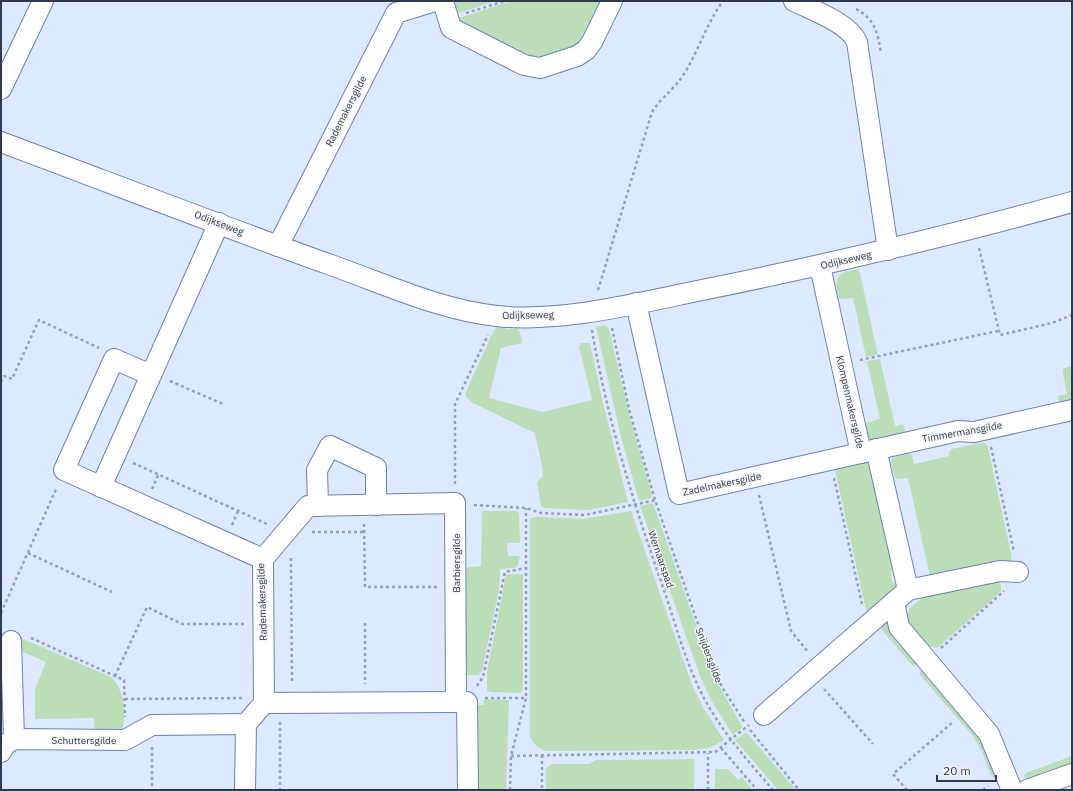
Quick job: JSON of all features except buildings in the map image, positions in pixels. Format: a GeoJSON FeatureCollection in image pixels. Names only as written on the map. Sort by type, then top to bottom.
{"type":"FeatureCollection","features":[{"type":"Feature","properties":{"kind":"street"},"geometry":{"type":"LineString","coordinates":[[1,89],[43,1]]}},
{"type":"Feature","properties":{"kind":"street","name":"Rademakersgilde"},"geometry":{"type":"LineString","coordinates":[[278,246],[393,7],[435,1]]}},
{"type":"Feature","properties":{"kind":"street"},"geometry":{"type":"LineString","coordinates":[[446,10],[452,28],[524,65],[540,68],[578,56],[586,50],[592,42],[612,1]]}},
{"type":"Feature","properties":{"kind":"street"},"geometry":{"type":"LineString","coordinates":[[794,1],[843,26],[852,33],[857,42],[888,250]]}},
{"type":"Feature","properties":{"kind":"street","name":"Odijkseweg"},"geometry":{"type":"LineString","coordinates":[[1,142],[278,246],[444,305],[496,316],[550,316],[600,310],[636,303],[820,266],[974,229],[1072,202]]}},
{"type":"Feature","properties":{"kind":"street"},"geometry":{"type":"LineString","coordinates":[[101,487],[160,379],[219,223]]}},
{"type":"Feature","properties":{"kind":"street","name":"Klompenmakersgilde"},"geometry":{"type":"LineString","coordinates":[[820,266],[842,364],[869,451],[901,596],[899,627],[990,734],[1012,790]]}},
{"type":"Feature","properties":{"kind":"street","name":"Zadelmakersgilde"},"geometry":{"type":"LineString","coordinates":[[636,303],[679,494],[869,451]]}},
{"type":"Feature","properties":{"kind":"street"},"geometry":{"type":"LineString","coordinates":[[64,470],[114,359],[160,379]]}},
{"type":"Feature","properties":{"kind":"street","name":"Timmermansgilde"},"geometry":{"type":"LineString","coordinates":[[869,451],[958,431],[974,432],[1072,410]]}},
{"type":"Feature","properties":{"kind":"street"},"geometry":{"type":"LineString","coordinates":[[318,506],[316,470],[330,446],[376,468],[370,505]]}},
{"type":"Feature","properties":{"kind":"street","name":"Rademakersgilde"},"geometry":{"type":"LineString","coordinates":[[64,470],[262,559],[264,703]]}},
{"type":"Feature","properties":{"kind":"street"},"geometry":{"type":"LineString","coordinates":[[262,559],[308,506],[456,503]]}},
{"type":"Feature","properties":{"kind":"street","name":"Barbiersgilde"},"geometry":{"type":"LineString","coordinates":[[456,503],[456,587],[468,790]]}},
{"type":"Feature","properties":{"kind":"street"},"geometry":{"type":"LineString","coordinates":[[764,715],[901,596],[1000,571],[1018,572]]}},
{"type":"Feature","properties":{"kind":"street","name":"Schuttersgilde"},"geometry":{"type":"LineString","coordinates":[[18,639],[7,746],[125,740],[152,725],[246,724]]}},
{"type":"Feature","properties":{"kind":"street"},"geometry":{"type":"LineString","coordinates":[[245,790],[246,724],[264,703],[462,702]]}},
{"type":"Feature","properties":{"kind":"street"},"geometry":{"type":"LineString","coordinates":[[1027,790],[1072,774]]}},
{"type":"Feature","properties":{"kind":"path"},"geometry":{"type":"LineString","coordinates":[[446,10],[505,1]]}},
{"type":"Feature","properties":{"kind":"path"},"geometry":{"type":"LineString","coordinates":[[600,310],[652,112],[656,105],[681,79],[713,16],[723,1]]}},
{"type":"Feature","properties":{"kind":"path"},"geometry":{"type":"LineString","coordinates":[[974,229],[1000,335],[1052,323],[1072,315]]}},
{"type":"Feature","properties":{"kind":"path","name":"Snijdersgilde"},"geometry":{"type":"LineString","coordinates":[[600,310],[655,500],[722,687],[754,736],[799,790]]}},
{"type":"Feature","properties":{"kind":"path","name":"Wernaarspad"},"geometry":{"type":"LineString","coordinates":[[600,310],[592,332],[610,414],[634,504],[696,680],[714,715],[731,739],[772,790]]}},
{"type":"Feature","properties":{"kind":"path"},"geometry":{"type":"LineString","coordinates":[[496,316],[455,404],[456,503],[526,508],[540,513],[585,515],[679,494]]}},
{"type":"Feature","properties":{"kind":"path"},"geometry":{"type":"LineString","coordinates":[[1,382],[4,376],[12,379],[39,320],[107,351],[114,359]]}},
{"type":"Feature","properties":{"kind":"path"},"geometry":{"type":"LineString","coordinates":[[842,364],[998,331]]}},
{"type":"Feature","properties":{"kind":"path"},"geometry":{"type":"LineString","coordinates":[[160,379],[169,381],[223,404]]}},
{"type":"Feature","properties":{"kind":"path"},"geometry":{"type":"LineString","coordinates":[[830,460],[866,626]]}},
{"type":"Feature","properties":{"kind":"path"},"geometry":{"type":"LineString","coordinates":[[1,613],[64,470]]}},
{"type":"Feature","properties":{"kind":"path"},"geometry":{"type":"LineString","coordinates":[[755,477],[791,631],[816,670],[873,744]]}},
{"type":"Feature","properties":{"kind":"path"},"geometry":{"type":"LineString","coordinates":[[370,505],[364,532],[365,587],[456,587]]}},
{"type":"Feature","properties":{"kind":"path"},"geometry":{"type":"LineString","coordinates":[[510,790],[511,756],[526,698],[526,508]]}},
{"type":"Feature","properties":{"kind":"path"},"geometry":{"type":"LineString","coordinates":[[286,532],[364,532]]}},
{"type":"Feature","properties":{"kind":"path"},"geometry":{"type":"LineString","coordinates":[[28,553],[112,592]]}},
{"type":"Feature","properties":{"kind":"path"},"geometry":{"type":"LineString","coordinates":[[462,702],[483,677],[505,572],[526,568]]}},
{"type":"Feature","properties":{"kind":"path"},"geometry":{"type":"LineString","coordinates":[[115,676],[146,607],[182,624],[263,624]]}},
{"type":"Feature","properties":{"kind":"path"},"geometry":{"type":"LineString","coordinates":[[365,623],[365,702]]}},
{"type":"Feature","properties":{"kind":"path"},"geometry":{"type":"LineString","coordinates":[[18,639],[124,680],[125,740]]}},
{"type":"Feature","properties":{"kind":"path"},"geometry":{"type":"LineString","coordinates":[[125,699],[247,698],[264,703]]}},
{"type":"Feature","properties":{"kind":"path"},"geometry":{"type":"LineString","coordinates":[[462,702],[484,698],[526,698]]}},
{"type":"Feature","properties":{"kind":"path"},"geometry":{"type":"LineString","coordinates":[[906,790],[893,774],[956,719]]}},
{"type":"Feature","properties":{"kind":"path"},"geometry":{"type":"LineString","coordinates":[[152,725],[152,790]]}},
{"type":"Feature","properties":{"kind":"path"},"geometry":{"type":"LineString","coordinates":[[511,756],[708,753],[715,752],[731,739]]}},
{"type":"Feature","properties":{"kind":"path"},"geometry":{"type":"LineString","coordinates":[[721,748],[758,790]]}},
{"type":"Feature","properties":{"kind":"path"},"geometry":{"type":"LineString","coordinates":[[708,753],[708,790]]}},
{"type":"Feature","properties":{"kind":"path"},"geometry":{"type":"LineString","coordinates":[[542,755],[542,790]]}},
{"type":"Feature","properties":{"kind":"green space"},"geometry":{"type":"Polygon","coordinates":[[[459,1],[496,1],[455,14],[451,4],[459,1]]]}},
{"type":"Feature","properties":{"kind":"green space"},"geometry":{"type":"Polygon","coordinates":[[[511,1],[607,1],[587,41],[541,62],[459,27],[457,19],[459,18],[511,1]]]}},
{"type":"Feature","properties":{"kind":"green space"},"geometry":{"type":"Polygon","coordinates":[[[859,269],[878,355],[866,357],[853,298],[839,299],[837,285],[838,277],[841,274],[859,269]]]}},
{"type":"Feature","properties":{"kind":"green space"},"geometry":{"type":"Polygon","coordinates":[[[499,323],[506,323],[506,329],[514,329],[514,324],[519,330],[522,343],[501,348],[489,398],[542,412],[592,400],[579,347],[581,343],[590,343],[603,403],[628,502],[588,510],[545,508],[541,506],[537,482],[543,476],[543,471],[535,433],[473,403],[465,394],[492,334],[499,323]]]}},
{"type":"Feature","properties":{"kind":"green space"},"geometry":{"type":"Polygon","coordinates":[[[605,325],[609,329],[630,417],[652,495],[651,498],[639,501],[621,437],[596,327],[605,325]]]}},
{"type":"Feature","properties":{"kind":"green space"},"geometry":{"type":"Polygon","coordinates":[[[880,359],[895,426],[903,424],[906,434],[873,441],[866,439],[862,424],[880,419],[867,361],[880,359]]]}},
{"type":"Feature","properties":{"kind":"green space"},"geometry":{"type":"Polygon","coordinates":[[[1072,366],[1072,404],[1060,407],[1058,396],[1067,394],[1062,369],[1072,366]]]}},
{"type":"Feature","properties":{"kind":"green space"},"geometry":{"type":"Polygon","coordinates":[[[985,443],[988,447],[1012,558],[1008,563],[930,576],[908,478],[895,478],[891,462],[892,458],[909,453],[912,455],[914,464],[949,456],[951,449],[985,443]]]}},
{"type":"Feature","properties":{"kind":"green space"},"geometry":{"type":"Polygon","coordinates":[[[869,461],[896,569],[890,571],[893,584],[899,583],[899,586],[870,614],[866,610],[835,470],[836,467],[869,461]]]}},
{"type":"Feature","properties":{"kind":"green space"},"geometry":{"type":"Polygon","coordinates":[[[653,503],[715,679],[742,726],[741,729],[733,735],[711,700],[700,676],[640,506],[653,503]]]}},
{"type":"Feature","properties":{"kind":"green space"},"geometry":{"type":"Polygon","coordinates":[[[516,511],[519,513],[520,543],[507,543],[508,556],[520,556],[518,565],[515,568],[500,569],[499,590],[482,671],[478,675],[463,675],[462,568],[481,566],[482,512],[516,511]]]}},
{"type":"Feature","properties":{"kind":"green space"},"geometry":{"type":"Polygon","coordinates":[[[631,511],[692,685],[704,709],[724,740],[710,748],[694,750],[547,751],[541,749],[536,746],[530,735],[531,518],[583,519],[631,511]]]}},
{"type":"Feature","properties":{"kind":"green space"},"geometry":{"type":"Polygon","coordinates":[[[523,574],[523,688],[521,693],[487,691],[487,671],[506,575],[523,574]]]}},
{"type":"Feature","properties":{"kind":"green space"},"geometry":{"type":"Polygon","coordinates":[[[996,579],[1001,585],[1001,592],[937,648],[929,646],[907,620],[909,609],[927,594],[996,579]]]}},
{"type":"Feature","properties":{"kind":"green space"},"geometry":{"type":"Polygon","coordinates":[[[885,623],[888,623],[921,661],[916,666],[912,665],[881,629],[880,627],[885,623]]]}},
{"type":"Feature","properties":{"kind":"green space"},"geometry":{"type":"Polygon","coordinates":[[[21,638],[111,677],[122,695],[124,717],[122,730],[94,733],[94,718],[35,719],[35,689],[46,662],[23,652],[21,649],[21,638]]]}},
{"type":"Feature","properties":{"kind":"green space"},"geometry":{"type":"Polygon","coordinates":[[[925,666],[973,721],[1001,777],[992,778],[983,754],[973,736],[920,675],[920,671],[925,666]]]}},
{"type":"Feature","properties":{"kind":"green space"},"geometry":{"type":"Polygon","coordinates":[[[484,699],[509,700],[506,790],[473,790],[476,705],[483,705],[484,699]]]}},
{"type":"Feature","properties":{"kind":"green space"},"geometry":{"type":"Polygon","coordinates":[[[747,733],[796,790],[778,790],[735,740],[747,733]]]}},
{"type":"Feature","properties":{"kind":"green space"},"geometry":{"type":"Polygon","coordinates":[[[1072,756],[1072,767],[1027,783],[1024,776],[1026,773],[1072,756]]]}},
{"type":"Feature","properties":{"kind":"green space"},"geometry":{"type":"Polygon","coordinates":[[[694,759],[694,790],[546,790],[546,769],[551,764],[589,764],[596,760],[694,759]]]}},
{"type":"Feature","properties":{"kind":"green space"},"geometry":{"type":"Polygon","coordinates":[[[715,769],[728,769],[738,780],[742,777],[753,790],[715,790],[715,769]]]}}]}
